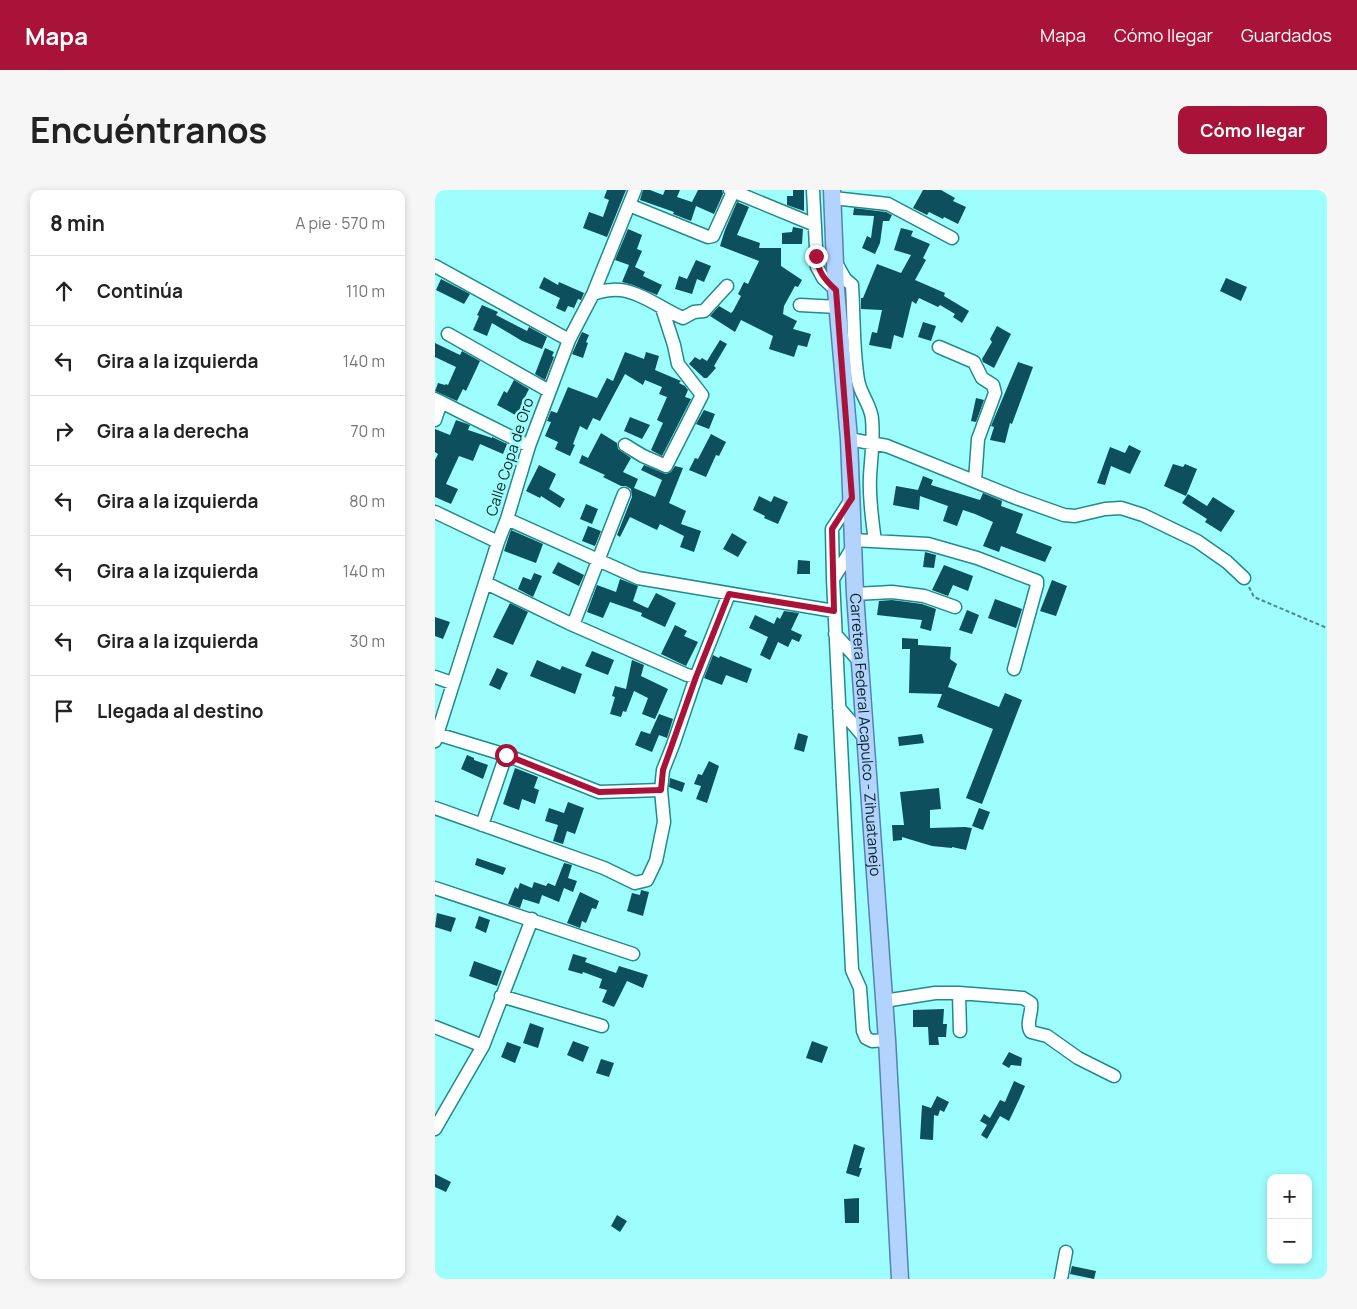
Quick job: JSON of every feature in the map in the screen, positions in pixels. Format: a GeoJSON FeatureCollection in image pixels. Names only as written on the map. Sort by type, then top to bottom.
{"type":"FeatureCollection","features":[{"type":"Feature","properties":{"kind":"main road","name":"Carretera Federal Acapulco - Zihuatanejo"},"geometry":{"type":"LineString","coordinates":[[833,194],[836,290],[849,439],[855,594],[887,1040],[900,1279]]}},
{"type":"Feature","properties":{"kind":"street","name":"Calle Copa de Oro"},"geometry":{"type":"LineString","coordinates":[[436,738],[529,446],[569,340],[593,294],[635,190]]}},
{"type":"Feature","properties":{"kind":"street"},"geometry":{"type":"LineString","coordinates":[[813,190],[817,267],[823,278],[836,290]]}},
{"type":"Feature","properties":{"kind":"street"},"geometry":{"type":"LineString","coordinates":[[629,205],[708,238],[713,236],[731,191],[815,224]]}},
{"type":"Feature","properties":{"kind":"street"},"geometry":{"type":"LineString","coordinates":[[833,194],[888,204],[952,238]]}},
{"type":"Feature","properties":{"kind":"street"},"geometry":{"type":"LineString","coordinates":[[836,262],[845,279],[852,285],[854,308],[853,346],[858,383],[871,412],[870,478],[875,541]]}},
{"type":"Feature","properties":{"kind":"street"},"geometry":{"type":"LineString","coordinates":[[435,266],[569,340]]}},
{"type":"Feature","properties":{"kind":"street"},"geometry":{"type":"LineString","coordinates":[[593,294],[614,290],[633,293],[683,318],[694,312],[704,311],[727,286]]}},
{"type":"Feature","properties":{"kind":"street"},"geometry":{"type":"LineString","coordinates":[[800,305],[838,307]]}},
{"type":"Feature","properties":{"kind":"street"},"geometry":{"type":"LineString","coordinates":[[625,445],[643,456],[666,466],[702,395],[678,364],[662,308]]}},
{"type":"Feature","properties":{"kind":"street"},"geometry":{"type":"LineString","coordinates":[[448,334],[549,391]]}},
{"type":"Feature","properties":{"kind":"street"},"geometry":{"type":"LineString","coordinates":[[939,347],[973,362],[982,378],[993,385],[995,392],[978,439],[975,481]]}},
{"type":"Feature","properties":{"kind":"street"},"geometry":{"type":"LineString","coordinates":[[435,420],[438,400],[529,446]]}},
{"type":"Feature","properties":{"kind":"street"},"geometry":{"type":"LineString","coordinates":[[849,439],[887,446],[1064,515],[1075,516],[1105,509],[1121,508],[1143,515],[1197,541],[1227,562],[1244,578]]}},
{"type":"Feature","properties":{"kind":"street"},"geometry":{"type":"LineString","coordinates":[[573,625],[624,494]]}},
{"type":"Feature","properties":{"kind":"street"},"geometry":{"type":"LineString","coordinates":[[852,498],[832,529],[834,611],[851,970],[860,988],[863,1031],[866,1038],[873,1041],[887,1040]]}},
{"type":"Feature","properties":{"kind":"street"},"geometry":{"type":"LineString","coordinates":[[435,512],[498,542]]}},
{"type":"Feature","properties":{"kind":"street"},"geometry":{"type":"LineString","coordinates":[[507,519],[638,578],[834,611]]}},
{"type":"Feature","properties":{"kind":"street"},"geometry":{"type":"LineString","coordinates":[[833,579],[853,544],[875,541],[928,544],[977,558],[1037,581],[1014,669]]}},
{"type":"Feature","properties":{"kind":"street"},"geometry":{"type":"LineString","coordinates":[[485,583],[573,625],[687,675],[696,677]]}},
{"type":"Feature","properties":{"kind":"street"},"geometry":{"type":"LineString","coordinates":[[855,594],[892,592],[924,596],[955,607]]}},
{"type":"Feature","properties":{"kind":"street"},"geometry":{"type":"LineString","coordinates":[[435,808],[604,868],[635,883],[647,880],[656,861],[665,822],[661,790],[663,770],[696,677],[729,594]]}},
{"type":"Feature","properties":{"kind":"street"},"geometry":{"type":"LineString","coordinates":[[835,634],[860,662]]}},
{"type":"Feature","properties":{"kind":"street"},"geometry":{"type":"LineString","coordinates":[[435,677],[452,683]]}},
{"type":"Feature","properties":{"kind":"street"},"geometry":{"type":"LineString","coordinates":[[839,708],[865,738]]}},
{"type":"Feature","properties":{"kind":"street"},"geometry":{"type":"LineString","coordinates":[[436,738],[506,755],[599,792],[661,790]]}},
{"type":"Feature","properties":{"kind":"street"},"geometry":{"type":"LineString","coordinates":[[482,825],[506,755]]}},
{"type":"Feature","properties":{"kind":"street"},"geometry":{"type":"LineString","coordinates":[[435,888],[633,954]]}},
{"type":"Feature","properties":{"kind":"street"},"geometry":{"type":"LineString","coordinates":[[435,1130],[483,1046],[532,919]]}},
{"type":"Feature","properties":{"kind":"street"},"geometry":{"type":"LineString","coordinates":[[884,1001],[935,993],[1023,998],[1031,1003],[1033,1010],[1028,1024],[1031,1032],[1047,1036],[1078,1058],[1114,1076]]}},
{"type":"Feature","properties":{"kind":"street"},"geometry":{"type":"LineString","coordinates":[[959,993],[960,1031]]}},
{"type":"Feature","properties":{"kind":"street"},"geometry":{"type":"LineString","coordinates":[[501,996],[602,1026]]}},
{"type":"Feature","properties":{"kind":"street"},"geometry":{"type":"LineString","coordinates":[[435,1027],[483,1046]]}},
{"type":"Feature","properties":{"kind":"street"},"geometry":{"type":"LineString","coordinates":[[1061,1279],[1066,1252]]}},
{"type":"Feature","properties":{"kind":"path"},"geometry":{"type":"LineString","coordinates":[[1244,578],[1254,597],[1327,628]]}},
{"type":"Feature","properties":{"kind":"building"},"geometry":{"type":"Polygon","coordinates":[[[607,190],[626,190],[607,237],[583,228],[589,212],[603,217],[609,200],[604,198],[607,190]]]}},
{"type":"Feature","properties":{"kind":"building"},"geometry":{"type":"Polygon","coordinates":[[[643,190],[650,190],[663,195],[665,190],[680,190],[677,197],[692,202],[698,190],[722,190],[723,194],[714,214],[696,206],[691,221],[673,214],[674,212],[640,200],[643,190]]]}},
{"type":"Feature","properties":{"kind":"building"},"geometry":{"type":"Polygon","coordinates":[[[793,190],[804,190],[804,211],[787,205],[787,196],[793,196],[793,190]]]}},
{"type":"Feature","properties":{"kind":"building"},"geometry":{"type":"Polygon","coordinates":[[[923,190],[941,190],[955,198],[953,201],[966,207],[958,224],[929,212],[927,215],[913,208],[923,190]]]}},
{"type":"Feature","properties":{"kind":"building"},"geometry":{"type":"Polygon","coordinates":[[[737,202],[749,207],[737,235],[760,243],[759,248],[781,248],[781,266],[802,280],[798,287],[795,286],[784,306],[783,314],[797,321],[793,329],[811,334],[807,347],[798,345],[794,357],[769,349],[773,336],[741,320],[735,332],[710,316],[719,306],[731,313],[733,311],[741,296],[738,294],[744,282],[748,284],[759,261],[720,246],[737,202]]]}},
{"type":"Feature","properties":{"kind":"building"},"geometry":{"type":"Polygon","coordinates":[[[854,208],[886,212],[892,215],[889,221],[883,221],[880,243],[875,254],[862,248],[867,236],[871,238],[874,216],[853,215],[854,208]]]}},
{"type":"Feature","properties":{"kind":"building"},"geometry":{"type":"Polygon","coordinates":[[[793,227],[803,229],[802,244],[782,244],[782,233],[792,232],[793,227]]]}},
{"type":"Feature","properties":{"kind":"building"},"geometry":{"type":"Polygon","coordinates":[[[901,228],[913,231],[911,236],[930,244],[923,258],[926,260],[915,280],[945,293],[944,296],[969,311],[962,323],[953,317],[955,314],[940,305],[938,307],[919,298],[916,304],[912,301],[903,338],[894,335],[891,349],[869,345],[872,332],[877,333],[882,310],[861,309],[861,298],[863,298],[877,264],[901,273],[911,255],[894,250],[901,228]]]}},
{"type":"Feature","properties":{"kind":"building"},"geometry":{"type":"Polygon","coordinates":[[[628,229],[642,235],[637,249],[642,251],[635,267],[645,272],[643,276],[662,285],[657,295],[622,282],[629,265],[615,260],[628,229]]]}},
{"type":"Feature","properties":{"kind":"building"},"geometry":{"type":"Polygon","coordinates":[[[696,260],[711,266],[704,282],[697,279],[692,294],[675,289],[679,276],[687,279],[696,260]]]}},
{"type":"Feature","properties":{"kind":"building"},"geometry":{"type":"Polygon","coordinates":[[[544,277],[558,285],[559,282],[584,293],[581,300],[578,299],[574,308],[568,306],[565,312],[556,308],[560,298],[539,288],[544,277]]]}},
{"type":"Feature","properties":{"kind":"building"},"geometry":{"type":"Polygon","coordinates":[[[1226,278],[1247,287],[1241,301],[1220,291],[1226,278]]]}},
{"type":"Feature","properties":{"kind":"building"},"geometry":{"type":"Polygon","coordinates":[[[441,279],[470,294],[464,304],[436,290],[441,279]]]}},
{"type":"Feature","properties":{"kind":"building"},"geometry":{"type":"Polygon","coordinates":[[[482,305],[498,312],[496,315],[527,331],[529,327],[547,337],[542,349],[522,341],[492,323],[487,336],[473,330],[482,305]]]}},
{"type":"Feature","properties":{"kind":"building"},"geometry":{"type":"Polygon","coordinates":[[[923,322],[936,326],[931,341],[918,337],[923,322]]]}},
{"type":"Feature","properties":{"kind":"building"},"geometry":{"type":"Polygon","coordinates":[[[997,326],[1011,334],[994,368],[983,362],[982,359],[992,342],[990,339],[997,326]]]}},
{"type":"Feature","properties":{"kind":"building"},"geometry":{"type":"Polygon","coordinates":[[[582,332],[589,335],[583,358],[572,354],[582,332]]]}},
{"type":"Feature","properties":{"kind":"building"},"geometry":{"type":"Polygon","coordinates":[[[720,340],[727,344],[714,366],[716,368],[707,378],[704,378],[689,364],[695,357],[707,361],[720,340]]]}},
{"type":"Feature","properties":{"kind":"building"},"geometry":{"type":"Polygon","coordinates":[[[435,343],[460,355],[462,351],[480,361],[466,391],[463,389],[457,401],[435,391],[438,383],[448,385],[456,367],[435,357],[435,343]]]}},
{"type":"Feature","properties":{"kind":"building"},"geometry":{"type":"Polygon","coordinates":[[[545,348],[554,352],[552,356],[554,357],[545,380],[535,374],[545,348]]]}},
{"type":"Feature","properties":{"kind":"building"},"geometry":{"type":"Polygon","coordinates":[[[625,352],[644,359],[646,352],[659,356],[655,370],[681,381],[679,383],[688,390],[685,397],[691,399],[662,456],[651,450],[663,423],[657,420],[667,397],[659,394],[662,387],[645,380],[643,385],[625,374],[600,421],[593,418],[587,430],[580,426],[570,456],[555,449],[558,442],[545,436],[551,422],[547,421],[551,411],[557,413],[568,387],[597,398],[607,378],[613,381],[625,352]]]}},
{"type":"Feature","properties":{"kind":"building"},"geometry":{"type":"Polygon","coordinates":[[[1018,362],[1033,367],[1012,424],[1010,423],[1005,443],[990,440],[994,427],[991,426],[1018,362]]]}},
{"type":"Feature","properties":{"kind":"building"},"geometry":{"type":"Polygon","coordinates":[[[514,380],[529,389],[523,401],[528,404],[521,418],[497,405],[504,391],[507,393],[514,380]]]}},
{"type":"Feature","properties":{"kind":"building"},"geometry":{"type":"Polygon","coordinates":[[[976,398],[984,400],[976,422],[971,421],[976,398]]]}},
{"type":"Feature","properties":{"kind":"building"},"geometry":{"type":"Polygon","coordinates":[[[704,410],[715,414],[709,429],[696,424],[704,410]]]}},
{"type":"Feature","properties":{"kind":"building"},"geometry":{"type":"Polygon","coordinates":[[[630,417],[650,425],[642,439],[624,431],[630,417]]]}},
{"type":"Feature","properties":{"kind":"building"},"geometry":{"type":"Polygon","coordinates":[[[456,420],[470,425],[468,430],[492,437],[507,444],[503,454],[480,444],[473,461],[459,456],[446,484],[458,489],[451,504],[435,497],[435,460],[438,454],[435,452],[435,429],[450,435],[456,420]]]}},
{"type":"Feature","properties":{"kind":"building"},"geometry":{"type":"Polygon","coordinates":[[[601,433],[617,443],[618,449],[631,458],[623,472],[638,479],[634,488],[655,497],[662,480],[641,470],[644,465],[666,474],[671,472],[675,466],[683,468],[669,503],[686,511],[681,524],[701,531],[694,552],[680,547],[684,536],[660,524],[657,530],[630,517],[620,537],[617,535],[632,497],[631,489],[603,477],[605,475],[579,463],[582,455],[588,458],[601,433]]]}},
{"type":"Feature","properties":{"kind":"building"},"geometry":{"type":"Polygon","coordinates":[[[711,434],[726,442],[719,456],[716,455],[706,477],[689,470],[695,458],[698,459],[711,434]]]}},
{"type":"Feature","properties":{"kind":"building"},"geometry":{"type":"Polygon","coordinates":[[[1129,445],[1141,451],[1130,474],[1111,466],[1105,485],[1097,483],[1110,447],[1125,453],[1129,445]]]}},
{"type":"Feature","properties":{"kind":"building"},"geometry":{"type":"Polygon","coordinates":[[[1173,464],[1183,467],[1185,464],[1197,469],[1186,496],[1164,486],[1173,464]]]}},
{"type":"Feature","properties":{"kind":"building"},"geometry":{"type":"Polygon","coordinates":[[[539,465],[556,474],[549,489],[565,499],[560,508],[541,496],[540,498],[526,491],[539,465]]]}},
{"type":"Feature","properties":{"kind":"building"},"geometry":{"type":"Polygon","coordinates":[[[923,476],[933,480],[931,485],[980,500],[983,493],[1002,501],[1001,506],[1023,514],[1016,533],[1052,547],[1045,562],[1001,546],[999,552],[983,546],[993,522],[975,514],[963,510],[957,526],[943,521],[948,506],[920,496],[919,510],[893,505],[896,486],[918,490],[923,476]]]}},
{"type":"Feature","properties":{"kind":"building"},"geometry":{"type":"Polygon","coordinates":[[[1188,494],[1207,506],[1213,497],[1235,511],[1221,532],[1205,522],[1207,519],[1182,503],[1188,494]]]}},
{"type":"Feature","properties":{"kind":"building"},"geometry":{"type":"Polygon","coordinates":[[[759,496],[771,502],[774,496],[788,502],[778,524],[764,518],[765,516],[753,510],[759,496]]]}},
{"type":"Feature","properties":{"kind":"building"},"geometry":{"type":"Polygon","coordinates":[[[586,504],[598,509],[592,524],[580,519],[586,504]]]}},
{"type":"Feature","properties":{"kind":"building"},"geometry":{"type":"Polygon","coordinates":[[[588,526],[601,531],[595,546],[582,541],[588,526]]]}},
{"type":"Feature","properties":{"kind":"building"},"geometry":{"type":"Polygon","coordinates":[[[511,530],[543,544],[536,563],[504,551],[511,530]]]}},
{"type":"Feature","properties":{"kind":"building"},"geometry":{"type":"Polygon","coordinates":[[[732,533],[747,542],[738,557],[723,549],[732,533]]]}},
{"type":"Feature","properties":{"kind":"building"},"geometry":{"type":"Polygon","coordinates":[[[925,552],[936,555],[934,568],[923,567],[925,552]]]}},
{"type":"Feature","properties":{"kind":"building"},"geometry":{"type":"Polygon","coordinates":[[[798,560],[810,561],[810,574],[797,574],[798,560]]]}},
{"type":"Feature","properties":{"kind":"building"},"geometry":{"type":"Polygon","coordinates":[[[558,562],[584,575],[579,586],[552,573],[558,562]]]}},
{"type":"Feature","properties":{"kind":"building"},"geometry":{"type":"Polygon","coordinates":[[[944,565],[973,576],[968,591],[953,585],[948,596],[932,590],[944,565]]]}},
{"type":"Feature","properties":{"kind":"building"},"geometry":{"type":"Polygon","coordinates":[[[534,573],[542,576],[533,597],[518,589],[523,577],[531,580],[534,573]]]}},
{"type":"Feature","properties":{"kind":"building"},"geometry":{"type":"Polygon","coordinates":[[[620,579],[638,586],[633,601],[645,607],[648,608],[656,593],[676,603],[665,627],[641,616],[642,613],[610,602],[603,618],[587,612],[597,585],[616,592],[620,579]]]}},
{"type":"Feature","properties":{"kind":"building"},"geometry":{"type":"Polygon","coordinates":[[[1052,580],[1067,586],[1056,616],[1040,611],[1052,580]]]}},
{"type":"Feature","properties":{"kind":"building"},"geometry":{"type":"Polygon","coordinates":[[[995,599],[1022,609],[1016,628],[988,618],[995,599]]]}},
{"type":"Feature","properties":{"kind":"building"},"geometry":{"type":"Polygon","coordinates":[[[892,600],[922,604],[936,609],[931,631],[920,628],[922,620],[877,615],[879,601],[892,600]]]}},
{"type":"Feature","properties":{"kind":"building"},"geometry":{"type":"Polygon","coordinates":[[[510,603],[528,612],[513,645],[493,637],[510,603]]]}},
{"type":"Feature","properties":{"kind":"building"},"geometry":{"type":"Polygon","coordinates":[[[967,610],[979,615],[972,634],[959,630],[967,610]]]}},
{"type":"Feature","properties":{"kind":"building"},"geometry":{"type":"Polygon","coordinates":[[[784,611],[799,613],[791,630],[802,635],[799,642],[792,639],[788,647],[778,642],[770,660],[760,655],[768,637],[749,628],[755,615],[774,624],[777,617],[780,619],[784,611]]]}},
{"type":"Feature","properties":{"kind":"building"},"geometry":{"type":"Polygon","coordinates":[[[435,617],[450,622],[443,639],[435,636],[435,617]]]}},
{"type":"Feature","properties":{"kind":"building"},"geometry":{"type":"Polygon","coordinates":[[[675,625],[687,631],[684,636],[698,642],[686,666],[661,654],[675,625]]]}},
{"type":"Feature","properties":{"kind":"building"},"geometry":{"type":"Polygon","coordinates":[[[902,638],[918,639],[918,645],[951,647],[950,659],[957,664],[948,687],[999,707],[1005,693],[1022,700],[982,804],[966,798],[993,729],[937,707],[942,694],[909,693],[910,649],[902,649],[902,638]]]}},
{"type":"Feature","properties":{"kind":"building"},"geometry":{"type":"Polygon","coordinates":[[[592,651],[614,660],[608,675],[585,666],[592,651]]]}},
{"type":"Feature","properties":{"kind":"building"},"geometry":{"type":"Polygon","coordinates":[[[713,655],[752,669],[747,683],[726,675],[722,685],[704,678],[713,655]]]}},
{"type":"Feature","properties":{"kind":"building"},"geometry":{"type":"Polygon","coordinates":[[[537,660],[560,670],[562,666],[582,674],[575,694],[530,676],[537,660]]]}},
{"type":"Feature","properties":{"kind":"building"},"geometry":{"type":"Polygon","coordinates":[[[632,660],[644,665],[641,676],[668,689],[655,719],[642,714],[648,698],[634,691],[626,712],[623,711],[621,717],[610,714],[615,697],[612,696],[615,686],[626,689],[632,660]]]}},
{"type":"Feature","properties":{"kind":"building"},"geometry":{"type":"Polygon","coordinates":[[[497,668],[508,673],[500,690],[489,685],[497,668]]]}},
{"type":"Feature","properties":{"kind":"building"},"geometry":{"type":"Polygon","coordinates":[[[659,714],[673,719],[667,738],[659,735],[652,752],[635,745],[641,731],[650,734],[659,714]]]}},
{"type":"Feature","properties":{"kind":"building"},"geometry":{"type":"Polygon","coordinates":[[[798,733],[808,736],[804,752],[794,749],[798,733]]]}},
{"type":"Feature","properties":{"kind":"building"},"geometry":{"type":"Polygon","coordinates":[[[922,734],[924,743],[899,746],[898,737],[922,734]]]}},
{"type":"Feature","properties":{"kind":"building"},"geometry":{"type":"Polygon","coordinates":[[[467,755],[474,758],[474,760],[488,765],[483,779],[461,769],[467,755]]]}},
{"type":"Feature","properties":{"kind":"building"},"geometry":{"type":"Polygon","coordinates":[[[709,761],[719,766],[707,803],[696,799],[701,786],[694,784],[698,774],[702,775],[709,761]]]}},
{"type":"Feature","properties":{"kind":"building"},"geometry":{"type":"Polygon","coordinates":[[[515,768],[538,777],[534,788],[539,790],[535,804],[522,799],[519,810],[503,804],[515,768]]]}},
{"type":"Feature","properties":{"kind":"building"},"geometry":{"type":"Polygon","coordinates":[[[670,778],[685,783],[682,792],[669,787],[670,778]]]}},
{"type":"Feature","properties":{"kind":"building"},"geometry":{"type":"Polygon","coordinates":[[[939,788],[941,809],[930,810],[930,828],[972,828],[966,850],[932,846],[902,837],[902,840],[893,841],[892,825],[904,825],[900,792],[939,788]]]}},
{"type":"Feature","properties":{"kind":"building"},"geometry":{"type":"Polygon","coordinates":[[[568,802],[584,808],[575,834],[567,831],[563,844],[553,841],[558,825],[545,821],[549,808],[564,813],[568,802]]]}},
{"type":"Feature","properties":{"kind":"building"},"geometry":{"type":"Polygon","coordinates":[[[979,808],[990,812],[983,830],[972,826],[979,808]]]}},
{"type":"Feature","properties":{"kind":"building"},"geometry":{"type":"Polygon","coordinates":[[[477,858],[506,868],[503,875],[475,865],[477,858]]]}},
{"type":"Feature","properties":{"kind":"building"},"geometry":{"type":"Polygon","coordinates":[[[564,863],[572,865],[568,878],[577,881],[573,892],[564,888],[559,902],[542,895],[539,904],[523,899],[520,908],[508,904],[515,887],[518,889],[520,883],[532,888],[534,882],[546,886],[548,883],[555,886],[564,863]]]}},
{"type":"Feature","properties":{"kind":"building"},"geometry":{"type":"Polygon","coordinates":[[[641,890],[649,892],[643,916],[627,911],[632,893],[640,895],[641,890]]]}},
{"type":"Feature","properties":{"kind":"building"},"geometry":{"type":"Polygon","coordinates":[[[580,892],[599,901],[596,909],[592,908],[586,923],[582,921],[580,928],[567,923],[580,892]]]}},
{"type":"Feature","properties":{"kind":"building"},"geometry":{"type":"Polygon","coordinates":[[[437,913],[456,918],[451,932],[435,927],[437,913]]]}},
{"type":"Feature","properties":{"kind":"building"},"geometry":{"type":"Polygon","coordinates":[[[479,916],[490,920],[486,933],[475,928],[479,916]]]}},
{"type":"Feature","properties":{"kind":"building"},"geometry":{"type":"Polygon","coordinates":[[[573,954],[587,958],[585,962],[616,973],[619,966],[648,975],[643,988],[627,981],[614,1007],[602,1002],[607,990],[599,988],[602,979],[583,972],[582,974],[568,970],[573,954]]]}},
{"type":"Feature","properties":{"kind":"building"},"geometry":{"type":"Polygon","coordinates":[[[474,961],[502,971],[497,986],[469,976],[474,961]]]}},
{"type":"Feature","properties":{"kind":"building"},"geometry":{"type":"Polygon","coordinates":[[[944,1009],[943,1024],[947,1024],[946,1037],[938,1037],[939,1045],[929,1045],[928,1027],[913,1027],[913,1010],[944,1009]]]}},
{"type":"Feature","properties":{"kind":"building"},"geometry":{"type":"Polygon","coordinates":[[[530,1023],[544,1028],[538,1048],[523,1043],[530,1023]]]}},
{"type":"Feature","properties":{"kind":"building"},"geometry":{"type":"Polygon","coordinates":[[[573,1041],[589,1047],[583,1062],[567,1055],[573,1041]]]}},
{"type":"Feature","properties":{"kind":"building"},"geometry":{"type":"Polygon","coordinates":[[[812,1041],[828,1047],[822,1063],[806,1058],[812,1041]]]}},
{"type":"Feature","properties":{"kind":"building"},"geometry":{"type":"Polygon","coordinates":[[[507,1042],[521,1047],[515,1063],[501,1057],[507,1042]]]}},
{"type":"Feature","properties":{"kind":"building"},"geometry":{"type":"Polygon","coordinates":[[[1009,1052],[1022,1058],[1021,1066],[1011,1065],[1009,1068],[1002,1064],[1009,1052]]]}},
{"type":"Feature","properties":{"kind":"building"},"geometry":{"type":"Polygon","coordinates":[[[601,1059],[614,1063],[609,1077],[596,1073],[601,1059]]]}},
{"type":"Feature","properties":{"kind":"building"},"geometry":{"type":"Polygon","coordinates":[[[1014,1081],[1025,1086],[1019,1100],[1009,1121],[1000,1116],[987,1139],[981,1135],[987,1125],[980,1121],[984,1114],[990,1118],[1000,1100],[1005,1102],[1014,1081]]]}},
{"type":"Feature","properties":{"kind":"building"},"geometry":{"type":"Polygon","coordinates":[[[937,1096],[949,1102],[944,1112],[940,1110],[938,1116],[934,1115],[933,1140],[920,1139],[922,1105],[931,1108],[937,1096]]]}},
{"type":"Feature","properties":{"kind":"building"},"geometry":{"type":"Polygon","coordinates":[[[854,1144],[865,1148],[859,1168],[862,1168],[859,1177],[846,1173],[854,1144]]]}},
{"type":"Feature","properties":{"kind":"building"},"geometry":{"type":"Polygon","coordinates":[[[435,1174],[451,1182],[446,1192],[435,1187],[435,1174]]]}},
{"type":"Feature","properties":{"kind":"building"},"geometry":{"type":"Polygon","coordinates":[[[859,1198],[859,1223],[845,1223],[844,1199],[859,1198]]]}},
{"type":"Feature","properties":{"kind":"building"},"geometry":{"type":"Polygon","coordinates":[[[617,1215],[627,1221],[620,1232],[611,1226],[617,1215]]]}},
{"type":"Feature","properties":{"kind":"building"},"geometry":{"type":"Polygon","coordinates":[[[1072,1266],[1096,1271],[1094,1279],[1070,1274],[1072,1266]]]}},
{"type":"Feature","properties":{"kind":"route"},"geometry":{"type":"LineString","coordinates":[[506,755],[599,792],[661,790],[663,770],[696,677],[729,594],[834,611],[832,529],[852,498],[849,439],[836,290],[823,278],[817,267],[816,256]]}}]}
